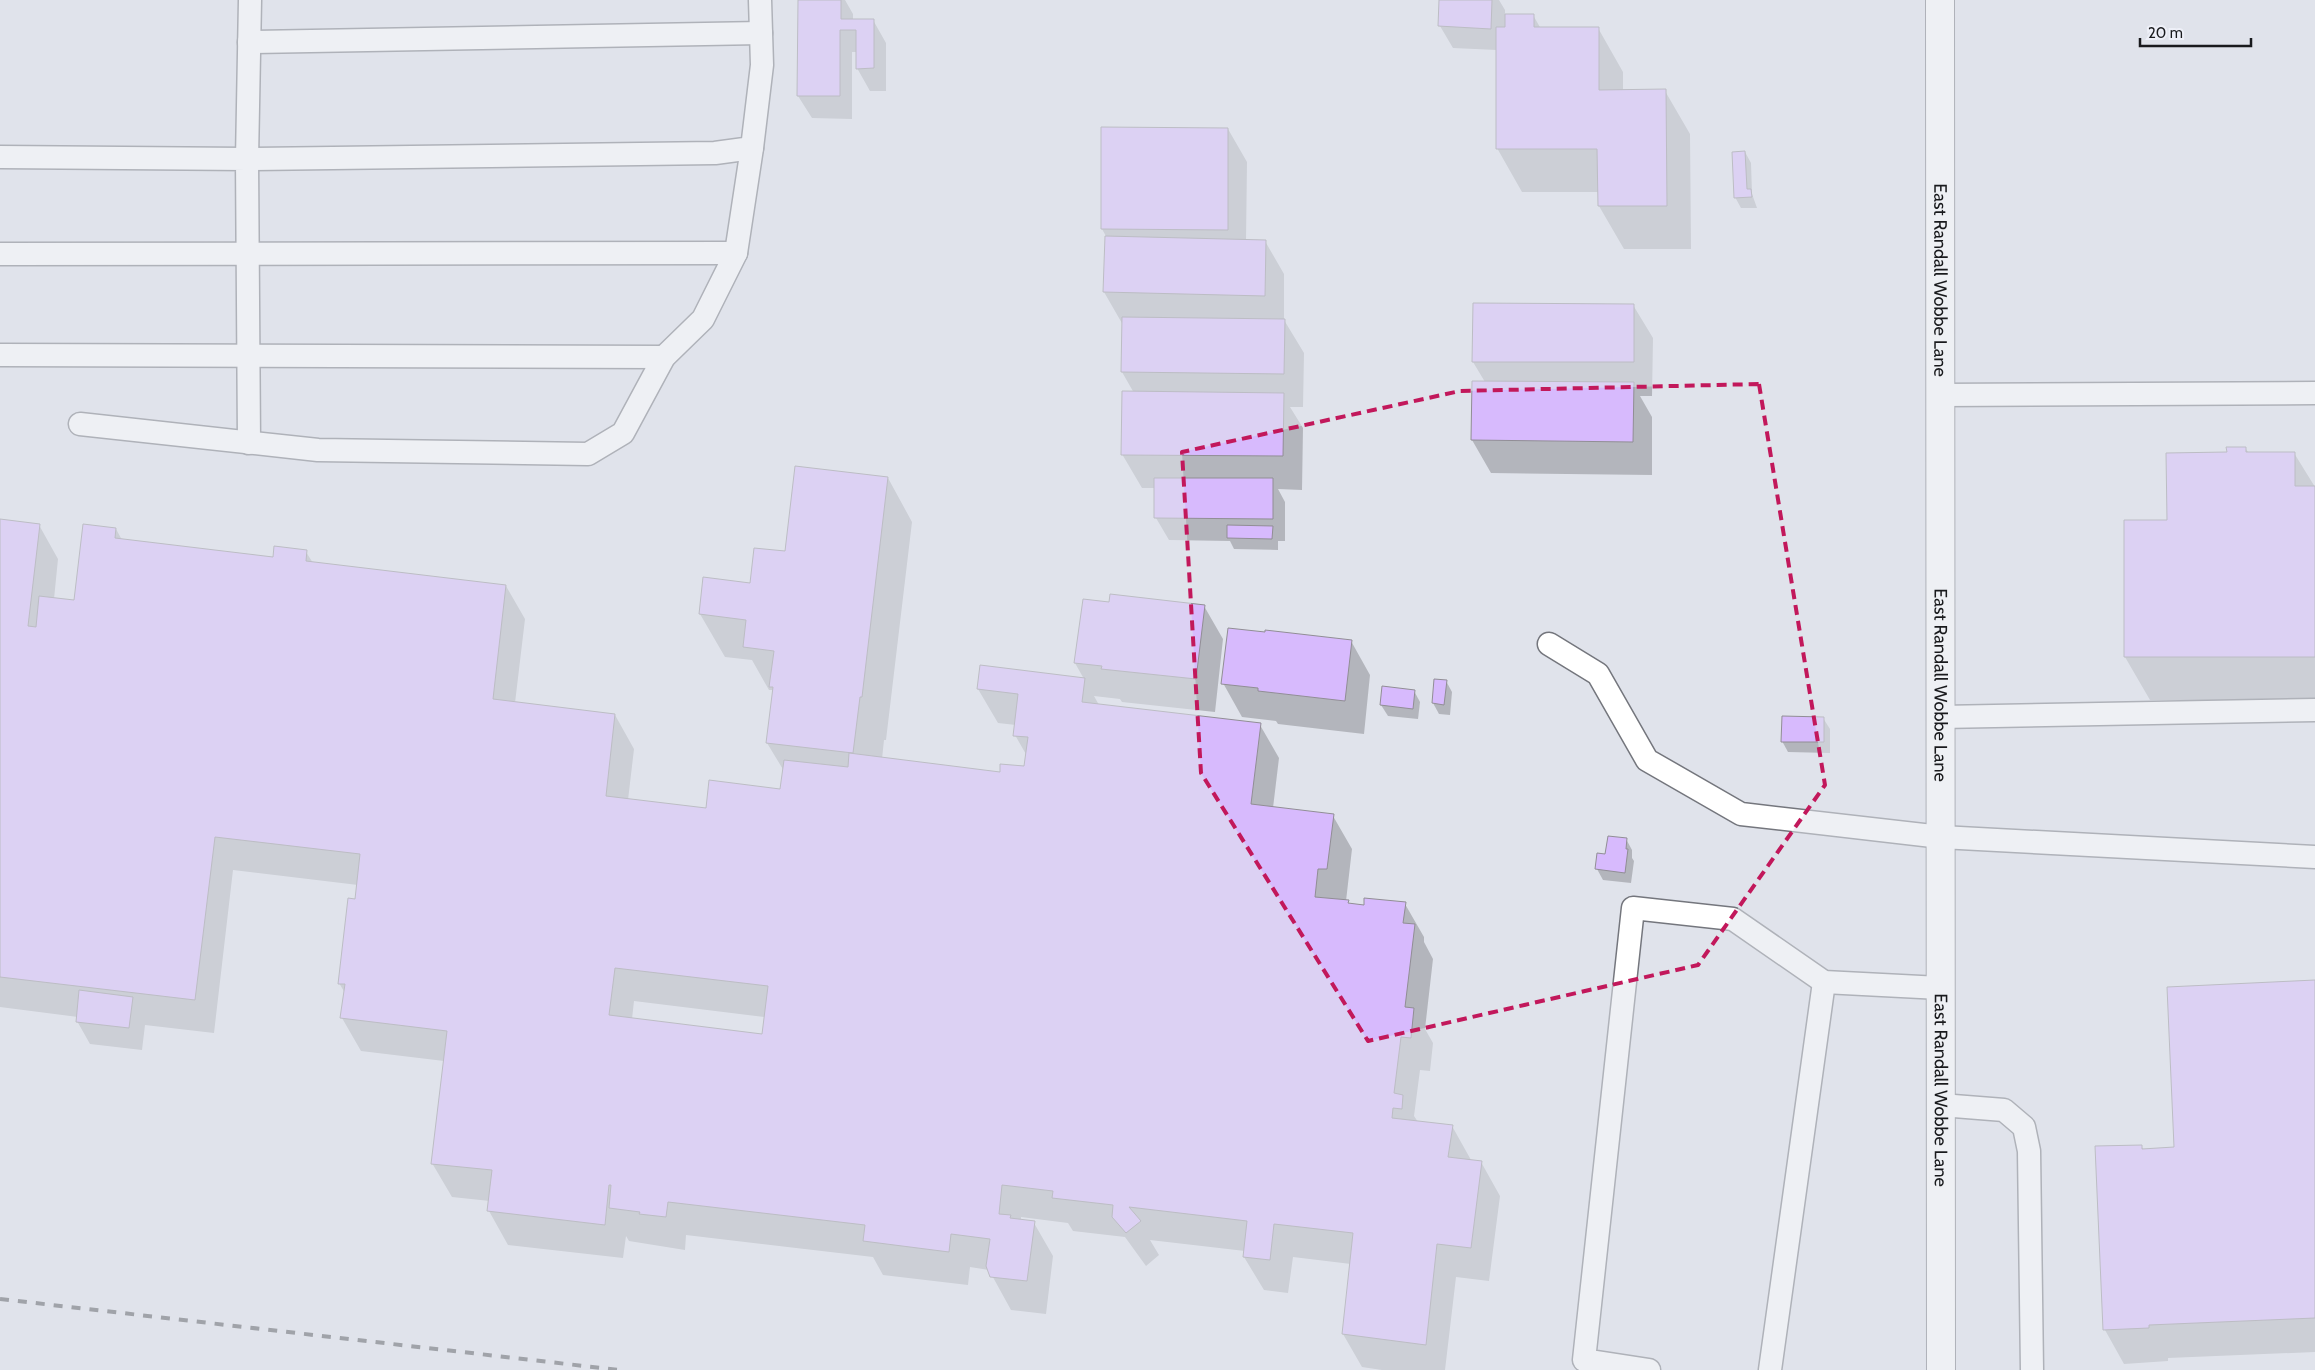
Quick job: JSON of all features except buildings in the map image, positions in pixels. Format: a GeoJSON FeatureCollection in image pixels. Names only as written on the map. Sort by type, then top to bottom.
{"type":"FeatureCollection","features":[{"type":"Feature","properties":{"kind":"street","name":"East Randall Wobbe Lane"},"geometry":{"type":"LineString","coordinates":[[1940,0],[1941,1370]]}},
{"type":"Feature","properties":{"kind":"lane"},"geometry":{"type":"LineString","coordinates":[[249,443],[247,159],[250,0]]}},
{"type":"Feature","properties":{"kind":"lane"},"geometry":{"type":"LineString","coordinates":[[80,424],[318,450],[588,454],[623,433],[664,358],[703,319],[736,253],[762,65],[760,0]]}},
{"type":"Feature","properties":{"kind":"lane"},"geometry":{"type":"LineString","coordinates":[[250,42],[761,33]]}},
{"type":"Feature","properties":{"kind":"lane"},"geometry":{"type":"LineString","coordinates":[[0,157],[247,159],[715,153],[752,148]]}},
{"type":"Feature","properties":{"kind":"lane"},"geometry":{"type":"LineString","coordinates":[[0,254],[736,253]]}},
{"type":"Feature","properties":{"kind":"lane"},"geometry":{"type":"LineString","coordinates":[[0,355],[664,358]]}},
{"type":"Feature","properties":{"kind":"lane"},"geometry":{"type":"LineString","coordinates":[[1940,395],[2315,393]]}},
{"type":"Feature","properties":{"kind":"lane"},"geometry":{"type":"LineString","coordinates":[[1549,644],[1598,674],[1647,760],[1742,814],[1941,837],[2315,857]]}},
{"type":"Feature","properties":{"kind":"lane"},"geometry":{"type":"LineString","coordinates":[[1940,717],[2315,710]]}},
{"type":"Feature","properties":{"kind":"lane"},"geometry":{"type":"LineString","coordinates":[[1650,1370],[1584,1360],[1634,908],[1734,919],[1824,982],[1940,988]]}},
{"type":"Feature","properties":{"kind":"lane"},"geometry":{"type":"LineString","coordinates":[[1770,1370],[1824,982]]}},
{"type":"Feature","properties":{"kind":"lane"},"geometry":{"type":"LineString","coordinates":[[1940,1105],[2004,1110],[2024,1127],[2029,1151],[2032,1370]]}},
{"type":"Feature","properties":{"kind":"highlighted area"},"geometry":{"type":"Polygon","coordinates":[[[1759,384],[1825,785],[1698,965],[1368,1041],[1201,773],[1182,452],[1460,391],[1759,384]]]}},
{"type":"Feature","properties":{"kind":"railway"},"geometry":{"type":"LineString","coordinates":[[0,1299],[619,1370]]}}]}
